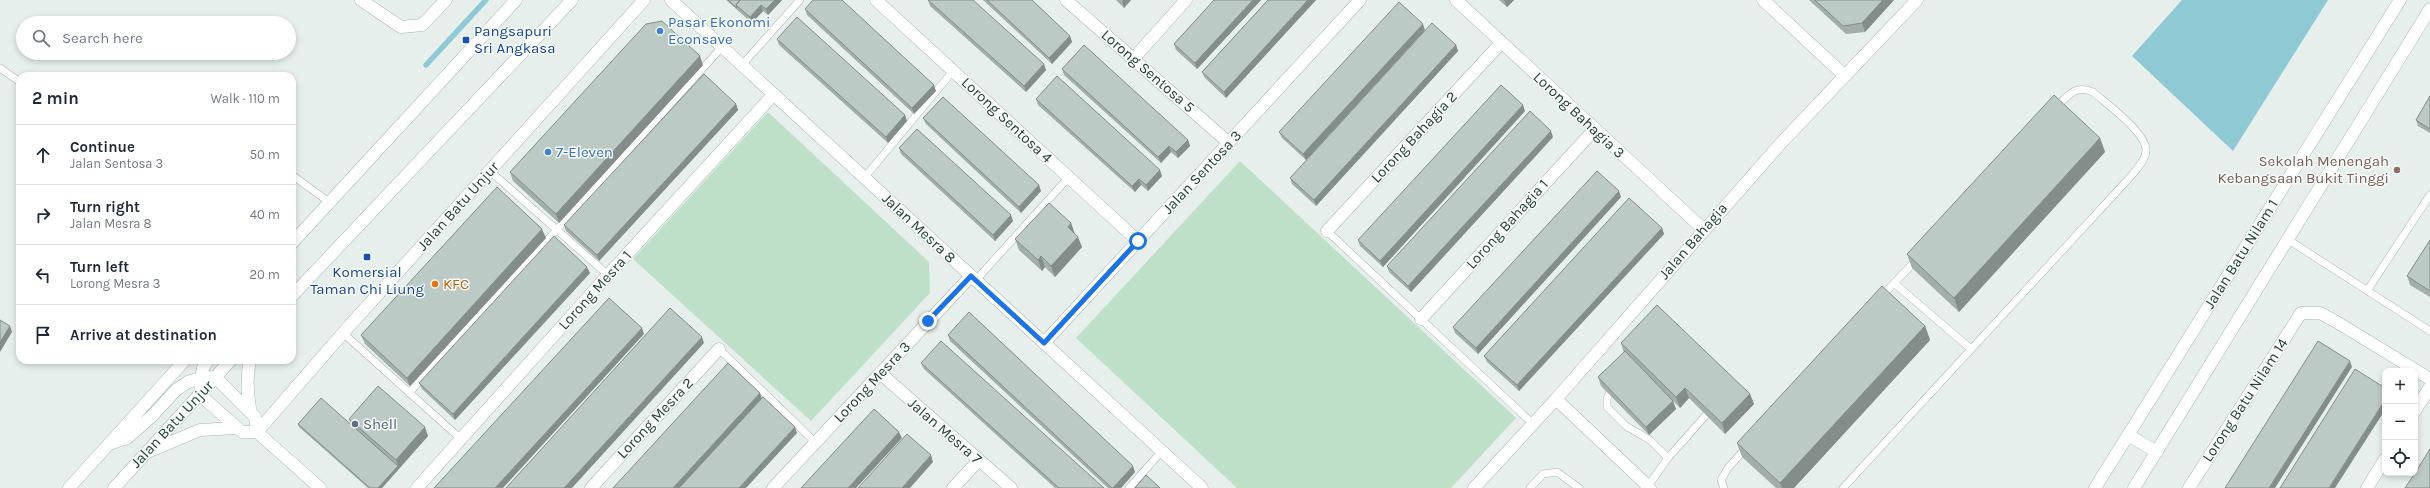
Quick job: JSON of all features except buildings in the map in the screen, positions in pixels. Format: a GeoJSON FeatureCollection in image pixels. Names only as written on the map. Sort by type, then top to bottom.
{"type":"FeatureCollection","features":[{"type":"Feature","properties":{"kind":"street"},"geometry":{"type":"LineString","coordinates":[[361,0],[401,27],[422,25],[446,0]]}},
{"type":"Feature","properties":{"kind":"street"},"geometry":{"type":"LineString","coordinates":[[296,238],[516,0]]}},
{"type":"Feature","properties":{"kind":"street"},"geometry":{"type":"LineString","coordinates":[[296,292],[572,0]]}},
{"type":"Feature","properties":{"kind":"street","name":"Jalan Batu Unjur"},"geometry":{"type":"LineString","coordinates":[[257,432],[343,333],[644,0]]}},
{"type":"Feature","properties":{"kind":"street","name":"Jalan Mesra 8"},"geometry":{"type":"LineString","coordinates":[[672,0],[1202,488]]}},
{"type":"Feature","properties":{"kind":"street","name":"Lorong Sentosa 5"},"geometry":{"type":"LineString","coordinates":[[1066,0],[1229,142]]}},
{"type":"Feature","properties":{"kind":"street"},"geometry":{"type":"LineString","coordinates":[[1133,59],[1186,0]]}},
{"type":"Feature","properties":{"kind":"street","name":"Jalan Sentosa 3"},"geometry":{"type":"LineString","coordinates":[[1044,343],[1360,0]]}},
{"type":"Feature","properties":{"kind":"street","name":"Lorong Bahagia 3"},"geometry":{"type":"LineString","coordinates":[[1456,0],[1594,130],[1703,229]]}},
{"type":"Feature","properties":{"kind":"street"},"geometry":{"type":"LineString","coordinates":[[1763,0],[1845,76]]}},
{"type":"Feature","properties":{"kind":"street","name":"Jalan Bahagia"},"geometry":{"type":"LineString","coordinates":[[1474,488],[1556,399],[1703,229],[1782,142],[1917,0]]}},
{"type":"Feature","properties":{"kind":"street","name":"Jalan Batu Nilam 1"},"geometry":{"type":"LineString","coordinates":[[2095,488],[2400,0]]}},
{"type":"Feature","properties":{"kind":"street","name":"Lorong Sentosa 4"},"geometry":{"type":"LineString","coordinates":[[879,1],[1138,241]]}},
{"type":"Feature","properties":{"kind":"street","name":"Jalan Batu Nilam 1"},"geometry":{"type":"LineString","coordinates":[[2134,488],[2287,238],[2430,10]]}},
{"type":"Feature","properties":{"kind":"street","name":"Lorong Bahagia 2"},"geometry":{"type":"LineString","coordinates":[[1328,231],[1501,43]]}},
{"type":"Feature","properties":{"kind":"street","name":"Lorong Mesra 1"},"geometry":{"type":"LineString","coordinates":[[417,488],[462,440],[608,275],[774,94]]}},
{"type":"Feature","properties":{"kind":"street","name":"Lorong Bahagia 1"},"geometry":{"type":"LineString","coordinates":[[1421,319],[1594,130]]}},
{"type":"Feature","properties":{"kind":"street","name":"Lorong Mesra 3"},"geometry":{"type":"LineString","coordinates":[[773,488],[880,373],[974,278]]}},
{"type":"Feature","properties":{"kind":"street","name":"Lorong Batu Nilam 14"},"geometry":{"type":"LineString","coordinates":[[2189,488],[2301,313],[2320,314],[2335,321],[2430,378]]}},
{"type":"Feature","properties":{"kind":"street","name":"Lorong Mesra 2"},"geometry":{"type":"LineString","coordinates":[[591,488],[719,349]]}},
{"type":"Feature","properties":{"kind":"street"},"geometry":{"type":"LineString","coordinates":[[69,488],[181,364]]}},
{"type":"Feature","properties":{"kind":"street"},"geometry":{"type":"LineString","coordinates":[[206,364],[200,378],[199,394],[242,432],[257,432]]}},
{"type":"Feature","properties":{"kind":"street","name":"Jalan Batu Unjur"},"geometry":{"type":"LineString","coordinates":[[114,488],[227,364]]}},
{"type":"Feature","properties":{"kind":"street"},"geometry":{"type":"LineString","coordinates":[[249,364],[247,376],[247,393],[251,413]]}},
{"type":"Feature","properties":{"kind":"street","name":"Jalan Mesra 7"},"geometry":{"type":"LineString","coordinates":[[880,373],[1011,488]]}},
{"type":"Feature","properties":{"kind":"street"},"geometry":{"type":"LineString","coordinates":[[109,444],[127,438],[152,416],[176,390],[200,378],[215,377],[255,417],[257,432],[320,488]]}},
{"type":"Feature","properties":{"kind":"street"},"geometry":{"type":"LineString","coordinates":[[2418,406],[2430,387]]}},
{"type":"Feature","properties":{"kind":"street"},"geometry":{"type":"LineString","coordinates":[[1556,399],[1649,487]]}},
{"type":"Feature","properties":{"kind":"street"},"geometry":{"type":"LineString","coordinates":[[146,452],[200,430],[236,428]]}},
{"type":"Feature","properties":{"kind":"street"},"geometry":{"type":"LineString","coordinates":[[2128,434],[2157,452]]}},
{"type":"Feature","properties":{"kind":"street"},"geometry":{"type":"LineString","coordinates":[[953,488],[979,460]]}},
{"type":"Feature","properties":{"kind":"street"},"geometry":{"type":"LineString","coordinates":[[2367,488],[2382,464]]}},
{"type":"Feature","properties":{"kind":"lane"},"geometry":{"type":"LineString","coordinates":[[742,65],[800,0]]}},
{"type":"Feature","properties":{"kind":"lane"},"geometry":{"type":"LineString","coordinates":[[409,393],[722,47]]}},
{"type":"Feature","properties":{"kind":"lane"},"geometry":{"type":"LineString","coordinates":[[0,68],[16,79]]}},
{"type":"Feature","properties":{"kind":"lane"},"geometry":{"type":"LineString","coordinates":[[864,178],[953,71]]}},
{"type":"Feature","properties":{"kind":"lane"},"geometry":{"type":"LineString","coordinates":[[1843,488],[2142,161],[2146,149],[2139,134],[2093,92],[2084,88],[2078,89],[2050,115]]}},
{"type":"Feature","properties":{"kind":"lane"},"geometry":{"type":"LineString","coordinates":[[490,172],[608,275]]}},
{"type":"Feature","properties":{"kind":"lane"},"geometry":{"type":"LineString","coordinates":[[296,178],[329,202]]}},
{"type":"Feature","properties":{"kind":"lane"},"geometry":{"type":"LineString","coordinates":[[974,278],[1069,178]]}},
{"type":"Feature","properties":{"kind":"lane"},"geometry":{"type":"LineString","coordinates":[[2367,291],[2430,195]]}},
{"type":"Feature","properties":{"kind":"lane"},"geometry":{"type":"LineString","coordinates":[[1328,231],[1532,424]]}},
{"type":"Feature","properties":{"kind":"lane"},"geometry":{"type":"LineString","coordinates":[[2287,238],[2430,332]]}},
{"type":"Feature","properties":{"kind":"lane"},"geometry":{"type":"LineString","coordinates":[[1878,301],[1920,254]]}},
{"type":"Feature","properties":{"kind":"lane"},"geometry":{"type":"LineString","coordinates":[[1894,283],[1971,349]]}},
{"type":"Feature","properties":{"kind":"lane"},"geometry":{"type":"LineString","coordinates":[[343,333],[462,440]]}},
{"type":"Feature","properties":{"kind":"lane"},"geometry":{"type":"LineString","coordinates":[[719,349],[816,443]]}},
{"type":"Feature","properties":{"kind":"lane"},"geometry":{"type":"LineString","coordinates":[[1618,378],[1611,389],[1607,407],[1626,426],[1650,440],[1668,458]]}},
{"type":"Feature","properties":{"kind":"lane"},"geometry":{"type":"LineString","coordinates":[[1649,487],[1668,458],[1707,414]]}},
{"type":"Feature","properties":{"kind":"lane"},"geometry":{"type":"LineString","coordinates":[[1724,488],[1721,480],[1728,468],[1750,444]]}},
{"type":"Feature","properties":{"kind":"lane"},"geometry":{"type":"LineString","coordinates":[[1128,488],[1162,451]]}},
{"type":"Feature","properties":{"kind":"lane"},"geometry":{"type":"LineString","coordinates":[[1530,488],[1544,474],[1557,472],[1579,488]]}},
{"type":"Feature","properties":{"kind":"green space"},"geometry":{"type":"Polygon","coordinates":[[[768,112],[929,262],[930,293],[811,421],[633,259],[768,112]]]}},
{"type":"Feature","properties":{"kind":"green space"},"geometry":{"type":"Polygon","coordinates":[[[1240,161],[1516,418],[1451,488],[1237,488],[1076,338],[1240,161]]]}},
{"type":"Feature","properties":{"kind":"water"},"geometry":{"type":"Polygon","coordinates":[[[2182,0],[2328,0],[2233,151],[2132,56],[2182,0]]]}},
{"type":"Feature","properties":{"kind":"waterway"},"geometry":{"type":"LineString","coordinates":[[426,65],[486,0]]}},
{"type":"Feature","properties":{"kind":"place","name":"Pasar Ekonomi Econsave"},"geometry":{"type":"Point","coordinates":[660,31]}},
{"type":"Feature","properties":{"kind":"place","name":"Pangsapuri Sri Angkasa"},"geometry":{"type":"Point","coordinates":[466,40]}},
{"type":"Feature","properties":{"kind":"place","name":"7-Eleven"},"geometry":{"type":"Point","coordinates":[548,152]}},
{"type":"Feature","properties":{"kind":"place","name":"Sekolah Menengah Kebangsaan Bukit Tinggi"},"geometry":{"type":"Point","coordinates":[2397,170]}},
{"type":"Feature","properties":{"kind":"place","name":"Komersial Taman Chi Liung"},"geometry":{"type":"Point","coordinates":[367,257]}},
{"type":"Feature","properties":{"kind":"place","name":"KFC"},"geometry":{"type":"Point","coordinates":[435,284]}},
{"type":"Feature","properties":{"kind":"place","name":"Shell"},"geometry":{"type":"Point","coordinates":[355,424]}},
{"type":"Feature","properties":{"kind":"route"},"geometry":{"type":"LineString","coordinates":[[928,321],[971,276],[1044,343],[1138,241]]}}]}
